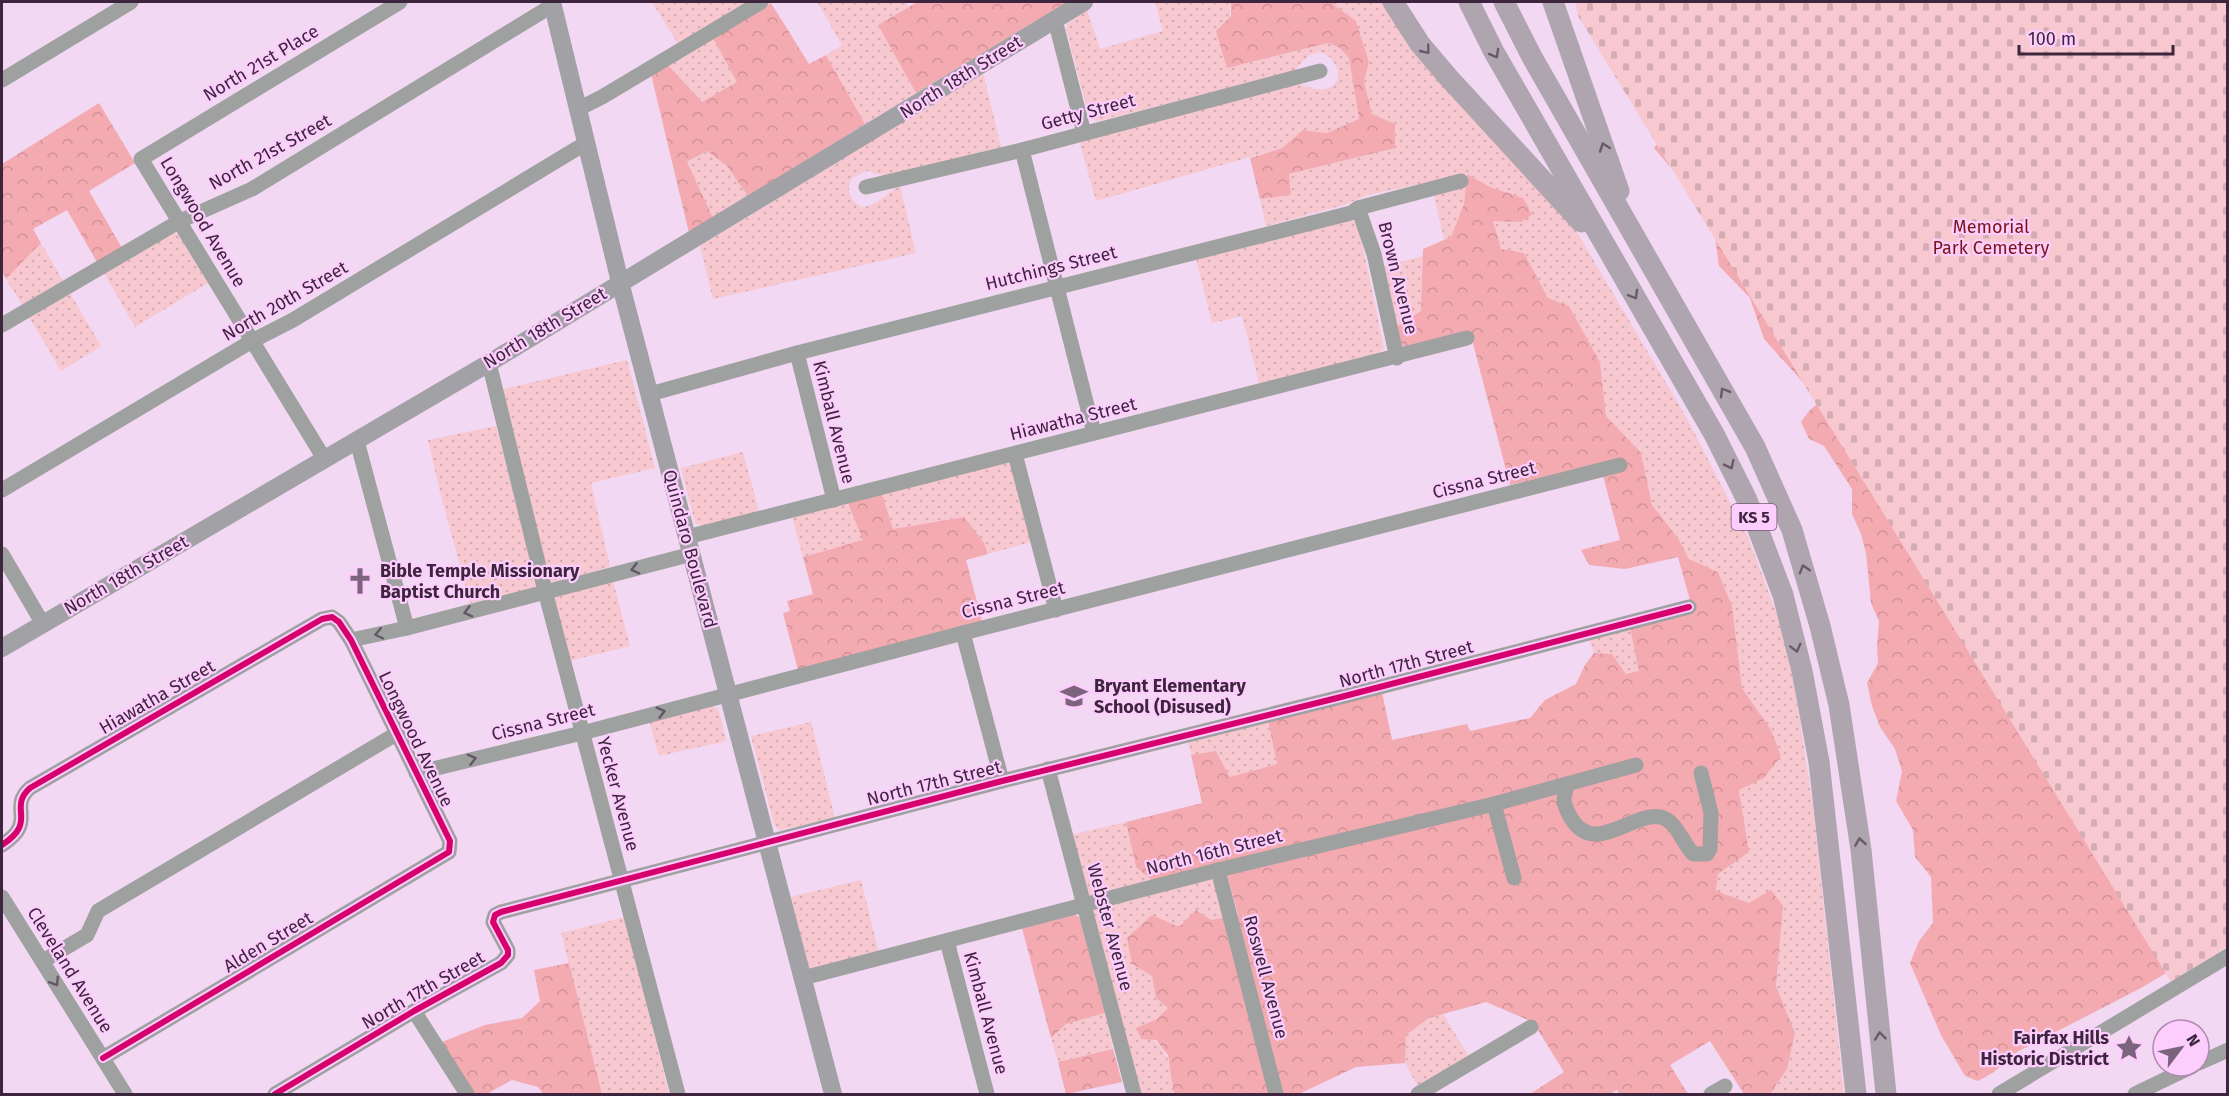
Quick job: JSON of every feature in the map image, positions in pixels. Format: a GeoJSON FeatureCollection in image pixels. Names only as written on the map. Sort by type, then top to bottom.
{"type":"FeatureCollection","features":[{"type":"Feature","properties":{"kind":"highway"},"geometry":{"type":"LineString","coordinates":[[1394,2],[1420,44],[1448,77],[1536,170],[1613,258]]}},
{"type":"Feature","properties":{"kind":"highway","name":"KS 5"},"geometry":{"type":"LineString","coordinates":[[1468,2],[1494,52],[1714,434],[1747,500],[1783,595],[1802,671],[1819,762],[1856,1095]]}},
{"type":"Feature","properties":{"kind":"highway","name":"KS 5"},"geometry":{"type":"LineString","coordinates":[[1504,2],[1532,57],[1755,447],[1792,530],[1820,626],[1839,705],[1861,850],[1886,1095]]}},
{"type":"Feature","properties":{"kind":"highway"},"geometry":{"type":"LineString","coordinates":[[1553,2],[1638,242]]}},
{"type":"Feature","properties":{"kind":"main road","name":"North 18th Street"},"geometry":{"type":"LineString","coordinates":[[2,648],[489,363],[1084,2]]}},
{"type":"Feature","properties":{"kind":"main road","name":"Quindaro Boulevard"},"geometry":{"type":"LineString","coordinates":[[553,3],[620,282],[832,1095]]}},
{"type":"Feature","properties":{"kind":"street"},"geometry":{"type":"LineString","coordinates":[[2,80],[131,2]]}},
{"type":"Feature","properties":{"kind":"street","name":"North 21st Place"},"geometry":{"type":"LineString","coordinates":[[141,159],[400,2]]}},
{"type":"Feature","properties":{"kind":"street"},"geometry":{"type":"LineString","coordinates":[[578,109],[761,2]]}},
{"type":"Feature","properties":{"kind":"street","name":"North 21st Street"},"geometry":{"type":"LineString","coordinates":[[2,325],[180,221],[252,189],[553,3]]}},
{"type":"Feature","properties":{"kind":"street"},"geometry":{"type":"LineString","coordinates":[[1055,20],[1084,133]]}},
{"type":"Feature","properties":{"kind":"street","name":"Getty Street"},"geometry":{"type":"LineString","coordinates":[[866,188],[1022,150],[1320,71]]}},
{"type":"Feature","properties":{"kind":"street","name":"North 20th Street"},"geometry":{"type":"LineString","coordinates":[[2,490],[252,341],[293,320],[586,143]]}},
{"type":"Feature","properties":{"kind":"street"},"geometry":{"type":"LineString","coordinates":[[1022,150],[1094,433]]}},
{"type":"Feature","properties":{"kind":"street","name":"Longwood Avenue"},"geometry":{"type":"LineString","coordinates":[[141,159],[326,459]]}},
{"type":"Feature","properties":{"kind":"street","name":"Hutchings Street"},"geometry":{"type":"LineString","coordinates":[[650,394],[797,353],[1351,213],[1358,208],[1461,181]]}},
{"type":"Feature","properties":{"kind":"street","name":"Brown Avenue"},"geometry":{"type":"LineString","coordinates":[[1358,208],[1374,254],[1397,358]]}},
{"type":"Feature","properties":{"kind":"street","name":"Hiawatha Street"},"geometry":{"type":"LineString","coordinates":[[2,844],[20,827],[23,794],[30,788],[322,619],[332,617],[339,622],[351,640],[407,628],[545,591],[834,500],[1397,358],[1467,338]]}},
{"type":"Feature","properties":{"kind":"street","name":"Kimball Avenue"},"geometry":{"type":"LineString","coordinates":[[797,353],[834,500]]}},
{"type":"Feature","properties":{"kind":"street","name":"Yecker Avenue"},"geometry":{"type":"LineString","coordinates":[[489,363],[545,591],[678,1095]]}},
{"type":"Feature","properties":{"kind":"street"},"geometry":{"type":"LineString","coordinates":[[357,441],[407,628]]}},
{"type":"Feature","properties":{"kind":"street"},"geometry":{"type":"LineString","coordinates":[[1015,454],[1056,610]]}},
{"type":"Feature","properties":{"kind":"street","name":"Cissna Street"},"geometry":{"type":"LineString","coordinates":[[416,773],[582,733],[1620,465]]}},
{"type":"Feature","properties":{"kind":"street"},"geometry":{"type":"LineString","coordinates":[[2,554],[43,624]]}},
{"type":"Feature","properties":{"kind":"street","name":"North 17th Street"},"geometry":{"type":"LineString","coordinates":[[275,1095],[296,1089],[414,1011],[501,963],[508,950],[494,922],[495,915],[767,841],[1689,607]]}},
{"type":"Feature","properties":{"kind":"street"},"geometry":{"type":"LineString","coordinates":[[963,633],[1002,781]]}},
{"type":"Feature","properties":{"kind":"street","name":"Longwood Avenue"},"geometry":{"type":"LineString","coordinates":[[351,640],[450,841],[449,852]]}},
{"type":"Feature","properties":{"kind":"street"},"geometry":{"type":"LineString","coordinates":[[43,961],[87,935],[98,911],[396,734]]}},
{"type":"Feature","properties":{"kind":"street","name":"North 16th Street"},"geometry":{"type":"LineString","coordinates":[[803,978],[1218,870],[1494,804],[1636,765]]}},
{"type":"Feature","properties":{"kind":"street","name":"Webster Avenue"},"geometry":{"type":"LineString","coordinates":[[1048,770],[1134,1095]]}},
{"type":"Feature","properties":{"kind":"street"},"geometry":{"type":"LineString","coordinates":[[1568,784],[1563,801],[1575,823],[1584,830],[1591,833],[1605,833],[1658,816],[1671,823],[1693,854],[1700,855],[1707,854],[1710,849],[1711,813],[1701,773]]}},
{"type":"Feature","properties":{"kind":"street"},"geometry":{"type":"LineString","coordinates":[[1494,804],[1514,878]]}},
{"type":"Feature","properties":{"kind":"street","name":"Alden Street"},"geometry":{"type":"LineString","coordinates":[[103,1058],[449,852]]}},
{"type":"Feature","properties":{"kind":"street","name":"Roswell Avenue"},"geometry":{"type":"LineString","coordinates":[[1218,870],[1276,1095]]}},
{"type":"Feature","properties":{"kind":"street","name":"Cleveland Avenue"},"geometry":{"type":"LineString","coordinates":[[2,897],[125,1095]]}},
{"type":"Feature","properties":{"kind":"street","name":"Kimball Avenue"},"geometry":{"type":"LineString","coordinates":[[946,941],[987,1095]]}},
{"type":"Feature","properties":{"kind":"street"},"geometry":{"type":"LineString","coordinates":[[1999,1095],[2228,956]]}},
{"type":"Feature","properties":{"kind":"street"},"geometry":{"type":"LineString","coordinates":[[414,1011],[467,1095]]}},
{"type":"Feature","properties":{"kind":"street"},"geometry":{"type":"LineString","coordinates":[[1418,1095],[1531,1027]]}},
{"type":"Feature","properties":{"kind":"street"},"geometry":{"type":"LineString","coordinates":[[2211,1058],[2228,1050]]}},
{"type":"Feature","properties":{"kind":"street"},"geometry":{"type":"LineString","coordinates":[[2135,1095],[2169,1078]]}},
{"type":"Feature","properties":{"kind":"street"},"geometry":{"type":"LineString","coordinates":[[1711,1095],[1725,1086]]}},
{"type":"Feature","properties":{"kind":"green space"},"geometry":{"type":"Polygon","coordinates":[[[652,2],[752,2],[679,45],[652,2]]]}},
{"type":"Feature","properties":{"kind":"green space"},"geometry":{"type":"Polygon","coordinates":[[[817,2],[906,2],[909,6],[878,25],[916,93],[865,124],[826,55],[842,45],[817,2]]]}},
{"type":"Feature","properties":{"kind":"green space"},"geometry":{"type":"Polygon","coordinates":[[[917,2],[1067,2],[916,93],[878,25],[917,2]]]}},
{"type":"Feature","properties":{"kind":"green space"},"geometry":{"type":"Polygon","coordinates":[[[1155,2],[1231,2],[1227,68],[1328,43],[1340,48],[1349,58],[1359,120],[1327,133],[1303,130],[1282,148],[1096,201],[1079,140],[1297,84],[1325,89],[1332,86],[1338,77],[1335,64],[1320,52],[1309,55],[1295,70],[1288,73],[1098,121],[1092,119],[1088,113],[1066,29],[1067,24],[1087,10],[1100,49],[1163,31],[1155,2]]]}},
{"type":"Feature","properties":{"kind":"green space"},"geometry":{"type":"Polygon","coordinates":[[[1231,2],[1333,2],[1356,21],[1369,62],[1364,81],[1372,114],[1395,124],[1395,148],[1289,174],[1291,195],[1260,199],[1250,158],[1282,148],[1303,130],[1327,133],[1359,119],[1349,58],[1340,48],[1328,43],[1227,68],[1216,31],[1231,16],[1231,2]]]}},
{"type":"Feature","properties":{"kind":"green space"},"geometry":{"type":"Polygon","coordinates":[[[1333,2],[1386,2],[1572,224],[1685,415],[1748,537],[1778,617],[1789,658],[1800,721],[1813,806],[1844,1094],[1770,1094],[1787,1069],[1795,1033],[1776,987],[1783,906],[1749,903],[1716,892],[1718,874],[1749,852],[1739,789],[1764,778],[1771,730],[1742,688],[1732,606],[1718,572],[1689,559],[1678,538],[1652,505],[1641,453],[1606,416],[1600,362],[1569,306],[1548,298],[1524,253],[1501,250],[1493,221],[1521,221],[1523,198],[1490,187],[1467,174],[1368,195],[1344,205],[1266,226],[1260,199],[1291,195],[1289,174],[1394,148],[1372,114],[1364,81],[1369,62],[1356,21],[1333,2]]]}},
{"type":"Feature","properties":{"kind":"green space","name":"Memorial Park Cemetery"},"geometry":{"type":"Polygon","coordinates":[[[1575,2],[2227,2],[2227,947],[2171,982],[1578,16],[1575,2]]]}},
{"type":"Feature","properties":{"kind":"green space"},"geometry":{"type":"Polygon","coordinates":[[[771,3],[809,64],[826,55],[865,124],[748,196],[727,166],[707,151],[687,162],[713,218],[689,233],[651,74],[667,64],[702,102],[737,82],[713,38],[771,3]]]}},
{"type":"Feature","properties":{"kind":"green space"},"geometry":{"type":"Polygon","coordinates":[[[713,38],[738,82],[702,102],[667,64],[713,38]]]}},
{"type":"Feature","properties":{"kind":"green space"},"geometry":{"type":"Polygon","coordinates":[[[983,73],[1001,147],[885,176],[867,171],[852,178],[850,183],[851,197],[856,204],[862,207],[875,203],[900,186],[916,253],[713,299],[700,246],[983,73]]]}},
{"type":"Feature","properties":{"kind":"green space"},"geometry":{"type":"Polygon","coordinates":[[[99,103],[135,163],[89,191],[122,248],[97,262],[67,210],[33,229],[41,243],[6,279],[2,271],[2,164],[99,103]]]}},
{"type":"Feature","properties":{"kind":"green space"},"geometry":{"type":"Polygon","coordinates":[[[1660,140],[2220,941],[2141,988],[2017,1052],[1994,1072],[1978,1081],[1965,1076],[1941,1035],[1910,963],[1919,941],[1933,923],[1931,877],[1915,857],[1913,830],[1896,801],[1902,771],[1895,749],[1880,727],[1867,683],[1878,663],[1879,621],[1871,603],[1866,553],[1852,514],[1852,489],[1824,446],[1809,439],[1801,422],[1818,403],[1811,391],[1764,339],[1750,298],[1719,266],[1715,236],[1679,177],[1654,148],[1660,140]]]}},
{"type":"Feature","properties":{"kind":"green space"},"geometry":{"type":"Polygon","coordinates":[[[707,151],[727,166],[748,196],[713,218],[687,163],[707,151]]]}},
{"type":"Feature","properties":{"kind":"green space"},"geometry":{"type":"Polygon","coordinates":[[[1467,174],[1490,187],[1523,198],[1532,215],[1521,222],[1493,221],[1501,249],[1524,253],[1548,298],[1569,306],[1600,362],[1606,416],[1641,453],[1652,505],[1678,538],[1689,559],[1718,572],[1732,606],[1742,688],[1771,730],[1781,756],[1764,778],[1739,790],[1749,852],[1718,874],[1716,891],[1749,903],[1771,890],[1783,906],[1776,986],[1795,1033],[1787,1069],[1770,1094],[1744,1094],[1710,1041],[1670,1065],[1688,1094],[1619,1094],[1617,1090],[1610,1094],[1530,1094],[1564,1072],[1533,1022],[1486,1002],[1429,1018],[1406,1035],[1405,1063],[1356,1067],[1299,1094],[1174,1094],[1168,1055],[1156,1040],[1141,1039],[1136,1028],[1157,1019],[1168,1008],[1156,998],[1152,976],[1132,964],[1127,938],[1152,915],[1179,927],[1196,910],[1211,920],[1238,915],[1224,863],[1153,881],[1136,867],[1126,822],[1202,803],[1191,755],[1216,751],[1230,777],[1277,764],[1268,720],[1382,692],[1392,740],[1467,724],[1470,731],[1530,718],[1545,700],[1576,684],[1594,653],[1612,654],[1626,674],[1639,671],[1630,628],[1693,611],[1678,557],[1625,569],[1589,565],[1581,550],[1620,540],[1600,464],[1510,485],[1470,332],[1405,348],[1401,344],[1397,326],[1421,311],[1423,249],[1451,237],[1464,204],[1467,174]]]}},
{"type":"Feature","properties":{"kind":"green space"},"geometry":{"type":"Polygon","coordinates":[[[1466,186],[1464,204],[1451,237],[1444,240],[1434,195],[1466,186]]]}},
{"type":"Feature","properties":{"kind":"green space"},"geometry":{"type":"Polygon","coordinates":[[[1348,219],[1355,222],[1359,229],[1384,348],[1379,353],[1259,383],[1242,316],[1212,323],[1196,258],[1348,219]]]}},
{"type":"Feature","properties":{"kind":"green space"},"geometry":{"type":"Polygon","coordinates":[[[173,233],[178,234],[208,283],[135,327],[104,273],[173,233]]]}},
{"type":"Feature","properties":{"kind":"green space"},"geometry":{"type":"Polygon","coordinates":[[[41,243],[63,281],[22,305],[6,279],[41,243]]]}},
{"type":"Feature","properties":{"kind":"green space"},"geometry":{"type":"Polygon","coordinates":[[[1423,256],[1421,311],[1397,326],[1381,267],[1423,256]]]}},
{"type":"Feature","properties":{"kind":"green space"},"geometry":{"type":"Polygon","coordinates":[[[70,293],[101,346],[61,371],[29,317],[70,293]]]}},
{"type":"Feature","properties":{"kind":"green space"},"geometry":{"type":"Polygon","coordinates":[[[627,360],[655,468],[591,483],[610,567],[551,583],[547,580],[499,390],[627,360]]]}},
{"type":"Feature","properties":{"kind":"green space"},"geometry":{"type":"Polygon","coordinates":[[[496,426],[537,583],[534,588],[470,603],[428,440],[496,426]]]}},
{"type":"Feature","properties":{"kind":"green space"},"geometry":{"type":"Polygon","coordinates":[[[743,452],[759,512],[702,526],[695,523],[681,468],[743,452]]]}},
{"type":"Feature","properties":{"kind":"green space"},"geometry":{"type":"Polygon","coordinates":[[[1007,461],[1012,465],[1031,542],[988,554],[984,543],[963,517],[893,529],[882,494],[1007,461]]]}},
{"type":"Feature","properties":{"kind":"green space"},"geometry":{"type":"Polygon","coordinates":[[[882,494],[893,529],[964,517],[984,543],[988,554],[966,560],[982,621],[798,670],[783,613],[790,611],[787,601],[813,594],[803,557],[863,540],[848,503],[882,494]]]}},
{"type":"Feature","properties":{"kind":"green space"},"geometry":{"type":"Polygon","coordinates":[[[848,503],[864,540],[803,557],[792,516],[848,503]]]}},
{"type":"Feature","properties":{"kind":"green space"},"geometry":{"type":"Polygon","coordinates":[[[613,581],[630,646],[569,661],[552,599],[556,595],[613,581]]]}},
{"type":"Feature","properties":{"kind":"green space"},"geometry":{"type":"Polygon","coordinates":[[[1630,628],[1640,671],[1626,674],[1612,654],[1594,653],[1589,639],[1630,628]]]}},
{"type":"Feature","properties":{"kind":"green space"},"geometry":{"type":"Polygon","coordinates":[[[712,705],[719,711],[726,741],[659,756],[649,720],[712,705]]]}},
{"type":"Feature","properties":{"kind":"green space"},"geometry":{"type":"Polygon","coordinates":[[[1268,720],[1277,764],[1230,777],[1216,751],[1191,755],[1188,740],[1268,720]]]}},
{"type":"Feature","properties":{"kind":"green space"},"geometry":{"type":"Polygon","coordinates":[[[811,722],[835,818],[779,830],[774,824],[751,736],[811,722]]]}},
{"type":"Feature","properties":{"kind":"green space"},"geometry":{"type":"Polygon","coordinates":[[[1126,822],[1136,867],[1153,881],[1090,897],[1070,835],[1126,822]]]}},
{"type":"Feature","properties":{"kind":"green space"},"geometry":{"type":"Polygon","coordinates":[[[1210,878],[1214,883],[1223,918],[1180,927],[1132,964],[1152,976],[1156,998],[1168,1008],[1157,1020],[1136,1029],[1156,1042],[1166,1055],[1174,1094],[1140,1094],[1091,910],[1210,878]]]}},
{"type":"Feature","properties":{"kind":"green space"},"geometry":{"type":"Polygon","coordinates":[[[861,880],[879,953],[807,969],[790,897],[861,880]]]}},
{"type":"Feature","properties":{"kind":"green space"},"geometry":{"type":"Polygon","coordinates":[[[1074,914],[1080,918],[1105,1013],[1066,1024],[1051,1038],[1022,928],[1074,914]]]}},
{"type":"Feature","properties":{"kind":"green space"},"geometry":{"type":"Polygon","coordinates":[[[625,917],[669,1094],[602,1094],[561,933],[625,917]]]}},
{"type":"Feature","properties":{"kind":"green space"},"geometry":{"type":"Polygon","coordinates":[[[569,963],[602,1094],[543,1094],[538,1087],[512,1080],[487,1094],[475,1094],[442,1042],[485,1025],[522,1018],[540,1001],[534,970],[569,963]]]}},
{"type":"Feature","properties":{"kind":"green space"},"geometry":{"type":"Polygon","coordinates":[[[1105,1013],[1113,1049],[1058,1062],[1051,1038],[1066,1024],[1105,1013]]]}},
{"type":"Feature","properties":{"kind":"green space"},"geometry":{"type":"Polygon","coordinates":[[[1443,1014],[1469,1057],[1418,1087],[1405,1063],[1406,1035],[1429,1018],[1443,1014]]]}},
{"type":"Feature","properties":{"kind":"green space"},"geometry":{"type":"Polygon","coordinates":[[[1113,1049],[1122,1082],[1066,1094],[1058,1062],[1113,1049]]]}},
{"type":"Feature","properties":{"kind":"cycle path"},"geometry":{"type":"LineString","coordinates":[[275,1094],[414,1011],[501,963],[508,955],[508,950],[493,922],[495,915],[501,912],[1002,781],[1689,607]]}},
{"type":"Feature","properties":{"kind":"cycle path"},"geometry":{"type":"LineString","coordinates":[[2,845],[19,828],[22,799],[30,788],[322,619],[332,617],[339,622],[351,640],[450,841],[449,852],[103,1058]]}},
{"type":"Feature","properties":{"kind":"place","name":"Bible Temple Missionary Baptist Church"},"geometry":{"type":"Point","coordinates":[360,581]}},
{"type":"Feature","properties":{"kind":"place","name":"Bryant Elementary School (Disused)"},"geometry":{"type":"Point","coordinates":[1074,696]}},
{"type":"Feature","properties":{"kind":"place","name":"Fairfax Hills Historic District"},"geometry":{"type":"Point","coordinates":[2129,1048]}}]}
